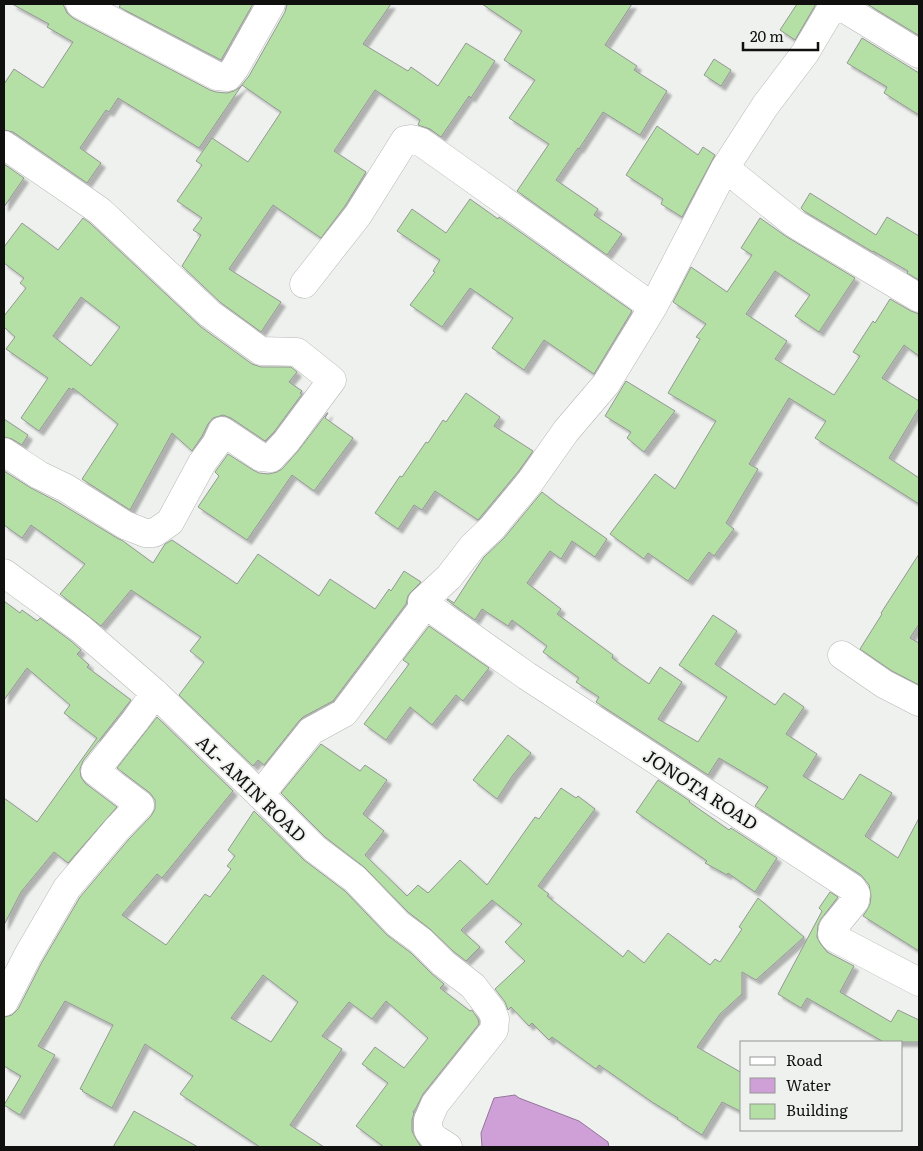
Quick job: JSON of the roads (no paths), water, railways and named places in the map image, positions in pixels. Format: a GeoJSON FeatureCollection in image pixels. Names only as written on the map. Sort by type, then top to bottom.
{"type":"FeatureCollection","features":[{"type":"Feature","properties":{"kind":"street"},"geometry":{"type":"LineString","coordinates":[[80,4],[218,76],[228,77],[271,4]]}},
{"type":"Feature","properties":{"kind":"street"},"geometry":{"type":"LineString","coordinates":[[260,795],[311,731],[344,713],[422,609],[422,602],[449,577],[472,547],[492,528],[530,482],[566,431],[606,384],[653,307],[725,168],[765,106],[805,53],[836,4],[919,54]]}},
{"type":"Feature","properties":{"kind":"street"},"geometry":{"type":"LineString","coordinates":[[304,284],[358,214],[405,140],[411,139],[421,142],[653,307]]}},
{"type":"Feature","properties":{"kind":"street"},"geometry":{"type":"LineString","coordinates":[[4,145],[100,211],[210,314],[261,351],[297,352],[332,380],[286,442],[271,458],[261,457],[222,431],[170,522],[154,533],[145,533],[126,525],[74,493],[39,475],[4,452]]}},
{"type":"Feature","properties":{"kind":"street"},"geometry":{"type":"LineString","coordinates":[[725,168],[795,224],[919,298]]}},
{"type":"Feature","properties":{"kind":"street","name":"AL- AMIN ROAD"},"geometry":{"type":"LineString","coordinates":[[4,573],[81,629],[155,693],[315,849],[355,879],[398,924],[421,941],[443,963],[473,986],[492,1011],[495,1019],[494,1030],[435,1104],[428,1120],[428,1130],[434,1138],[448,1147]]}},
{"type":"Feature","properties":{"kind":"street","name":"JONOTA ROAD"},"geometry":{"type":"LineString","coordinates":[[422,602],[527,676],[852,888],[856,894],[855,901],[833,928],[832,934],[835,938],[919,982]]}},
{"type":"Feature","properties":{"kind":"street"},"geometry":{"type":"LineString","coordinates":[[842,655],[884,684],[919,702]]}},
{"type":"Feature","properties":{"kind":"street"},"geometry":{"type":"LineString","coordinates":[[4,1002],[28,955],[67,888],[140,804],[95,771],[155,693]]}},
{"type":"Feature","properties":{"kind":"water"},"geometry":{"type":"Polygon","coordinates":[[[515,1095],[579,1121],[608,1142],[609,1147],[482,1147],[481,1133],[494,1098],[515,1095]]]}}]}
